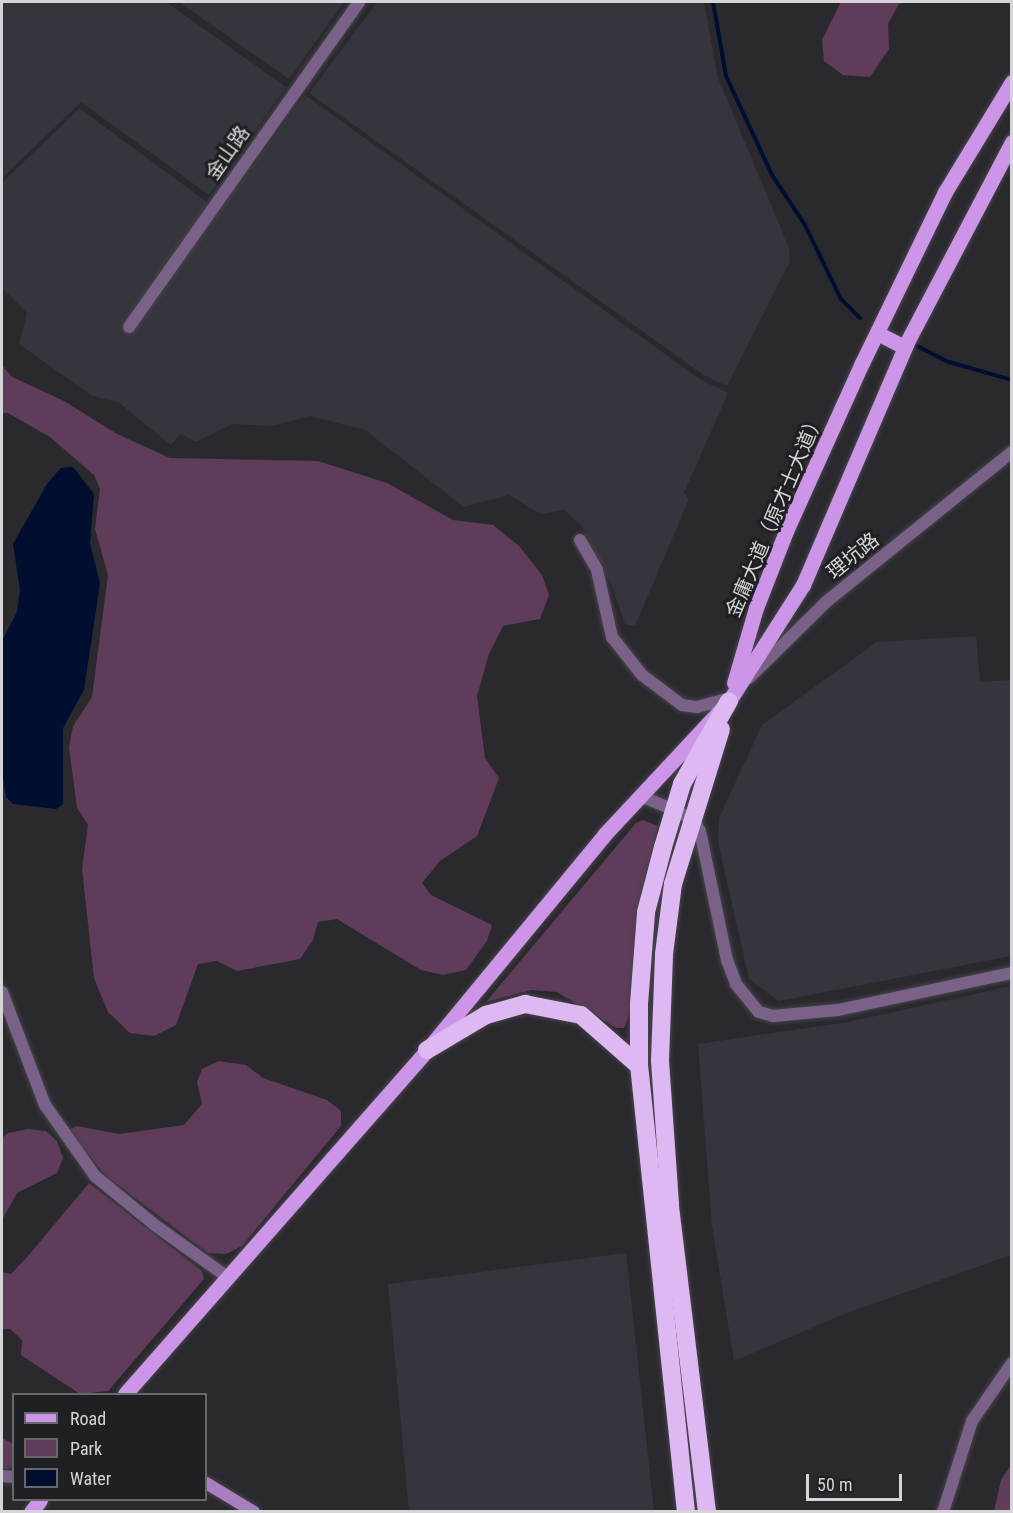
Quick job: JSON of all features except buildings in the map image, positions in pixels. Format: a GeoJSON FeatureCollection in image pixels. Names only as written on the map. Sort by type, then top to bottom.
{"type":"FeatureCollection","features":[{"type":"Feature","properties":{"kind":"highway"},"geometry":{"type":"LineString","coordinates":[[686,1512],[639,1065],[639,1004],[646,912],[682,784],[729,700]]}},
{"type":"Feature","properties":{"kind":"highway"},"geometry":{"type":"LineString","coordinates":[[707,1512],[670,1204],[660,1060],[664,954],[673,884],[729,700]]}},
{"type":"Feature","properties":{"kind":"highway"},"geometry":{"type":"LineString","coordinates":[[427,1050],[486,1015],[525,1004],[581,1016],[639,1065]]}},
{"type":"Feature","properties":{"kind":"main road","name":"金庸大道（原才士大道）"},"geometry":{"type":"LineString","coordinates":[[729,700],[756,608],[786,531],[945,192],[1011,82]]}},
{"type":"Feature","properties":{"kind":"main road"},"geometry":{"type":"LineString","coordinates":[[127,1393],[427,1050],[640,796],[729,700],[803,585],[905,347],[1011,142]]}},
{"type":"Feature","properties":{"kind":"main road"},"geometry":{"type":"LineString","coordinates":[[879,334],[905,347]]}},
{"type":"Feature","properties":{"kind":"street","name":"金山路"},"geometry":{"type":"LineString","coordinates":[[129,327],[359,2]]}},
{"type":"Feature","properties":{"kind":"street","name":"理坑路"},"geometry":{"type":"LineString","coordinates":[[729,700],[826,602],[1011,452]]}},
{"type":"Feature","properties":{"kind":"street"},"geometry":{"type":"LineString","coordinates":[[580,540],[597,570],[612,637],[642,675],[682,705],[698,706],[729,700]]}},
{"type":"Feature","properties":{"kind":"street"},"geometry":{"type":"LineString","coordinates":[[640,796],[675,810],[694,821],[705,840],[727,960],[735,984],[759,1012],[773,1016],[838,1010],[1011,973]]}},
{"type":"Feature","properties":{"kind":"street"},"geometry":{"type":"LineString","coordinates":[[2,992],[45,1105],[95,1176],[156,1227],[229,1278]]}},
{"type":"Feature","properties":{"kind":"street"},"geometry":{"type":"LineString","coordinates":[[943,1512],[972,1421],[1011,1363]]}},
{"type":"Feature","properties":{"kind":"street"},"geometry":{"type":"LineString","coordinates":[[207,1484],[254,1512]]}},
{"type":"Feature","properties":{"kind":"shaded area"},"geometry":{"type":"Polygon","coordinates":[[[2,2],[166,2],[286,87],[209,195],[81,102],[2,179],[2,2]]]}},
{"type":"Feature","properties":{"kind":"shaded area"},"geometry":{"type":"Polygon","coordinates":[[[179,2],[344,2],[289,79],[179,2]]]}},
{"type":"Feature","properties":{"kind":"shaded area"},"geometry":{"type":"Polygon","coordinates":[[[377,2],[704,2],[718,78],[789,248],[790,261],[727,386],[702,374],[309,93],[377,2]]]}},
{"type":"Feature","properties":{"kind":"shaded area"},"geometry":{"type":"Polygon","coordinates":[[[305,95],[701,380],[728,393],[684,493],[689,499],[635,626],[625,624],[611,584],[581,525],[564,510],[541,514],[509,495],[464,507],[365,430],[310,416],[272,426],[232,424],[196,442],[181,434],[171,445],[118,402],[92,396],[19,344],[27,313],[2,288],[2,183],[79,108],[219,211],[305,95]]]}},
{"type":"Feature","properties":{"kind":"shaded area"},"geometry":{"type":"Polygon","coordinates":[[[976,636],[980,682],[1011,680],[1011,956],[779,1001],[749,979],[718,842],[719,818],[762,725],[877,642],[976,636]]]}},
{"type":"Feature","properties":{"kind":"shaded area"},"geometry":{"type":"Polygon","coordinates":[[[1011,986],[1011,1255],[847,1313],[734,1361],[712,1226],[698,1044],[848,1022],[1011,986]]]}},
{"type":"Feature","properties":{"kind":"shaded area"},"geometry":{"type":"Polygon","coordinates":[[[626,1253],[654,1511],[409,1511],[388,1284],[626,1253]]]}},
{"type":"Feature","properties":{"kind":"green space"},"geometry":{"type":"Polygon","coordinates":[[[841,2],[909,2],[899,4],[888,24],[889,49],[870,77],[843,75],[824,61],[822,40],[841,2]]]}},
{"type":"Feature","properties":{"kind":"green space"},"geometry":{"type":"Polygon","coordinates":[[[2,365],[12,377],[64,401],[117,434],[170,458],[318,461],[387,483],[453,520],[493,525],[519,546],[542,575],[549,595],[540,619],[503,626],[489,654],[477,696],[485,758],[499,778],[477,836],[440,861],[422,883],[431,895],[492,925],[487,941],[466,970],[443,975],[421,970],[337,919],[318,922],[313,940],[300,959],[237,971],[217,961],[198,964],[176,1025],[154,1036],[130,1033],[108,1012],[94,978],[82,869],[88,825],[77,808],[69,747],[73,726],[92,697],[108,575],[95,529],[100,489],[94,475],[50,437],[8,413],[2,413],[2,365]]]}},
{"type":"Feature","properties":{"kind":"green space"},"geometry":{"type":"Polygon","coordinates":[[[643,820],[658,826],[640,909],[630,1012],[624,1028],[616,1028],[557,992],[531,990],[486,1002],[636,823],[643,820]]]}},
{"type":"Feature","properties":{"kind":"green space"},"geometry":{"type":"Polygon","coordinates":[[[219,1061],[246,1065],[263,1078],[327,1100],[341,1111],[341,1126],[242,1246],[226,1254],[208,1253],[106,1176],[68,1130],[77,1126],[119,1134],[184,1125],[202,1104],[197,1082],[202,1069],[219,1061]]]}},
{"type":"Feature","properties":{"kind":"green space"},"geometry":{"type":"Polygon","coordinates":[[[28,1129],[46,1131],[57,1141],[63,1158],[57,1173],[17,1193],[2,1220],[2,1138],[8,1133],[28,1129]]]}},
{"type":"Feature","properties":{"kind":"green space"},"geometry":{"type":"Polygon","coordinates":[[[89,1183],[202,1271],[204,1279],[108,1391],[78,1393],[21,1355],[22,1340],[10,1329],[2,1329],[2,1272],[11,1274],[89,1183]]]}},
{"type":"Feature","properties":{"kind":"green space"},"geometry":{"type":"Polygon","coordinates":[[[2,1438],[12,1443],[12,1468],[2,1469],[2,1438]]]}},
{"type":"Feature","properties":{"kind":"green space"},"geometry":{"type":"Polygon","coordinates":[[[1011,1465],[1011,1511],[994,1511],[1001,1480],[1011,1465]]]}},
{"type":"Feature","properties":{"kind":"water"},"geometry":{"type":"Polygon","coordinates":[[[73,467],[94,494],[90,543],[100,583],[84,690],[63,728],[63,804],[56,809],[13,804],[6,797],[2,771],[2,641],[17,612],[20,590],[13,544],[47,484],[61,468],[73,467]]]}},
{"type":"Feature","properties":{"kind":"waterway"},"geometry":{"type":"LineString","coordinates":[[713,2],[726,76],[772,175],[805,225],[841,299],[860,318]]}},
{"type":"Feature","properties":{"kind":"waterway"},"geometry":{"type":"LineString","coordinates":[[917,346],[949,362],[1012,380]]}}]}
